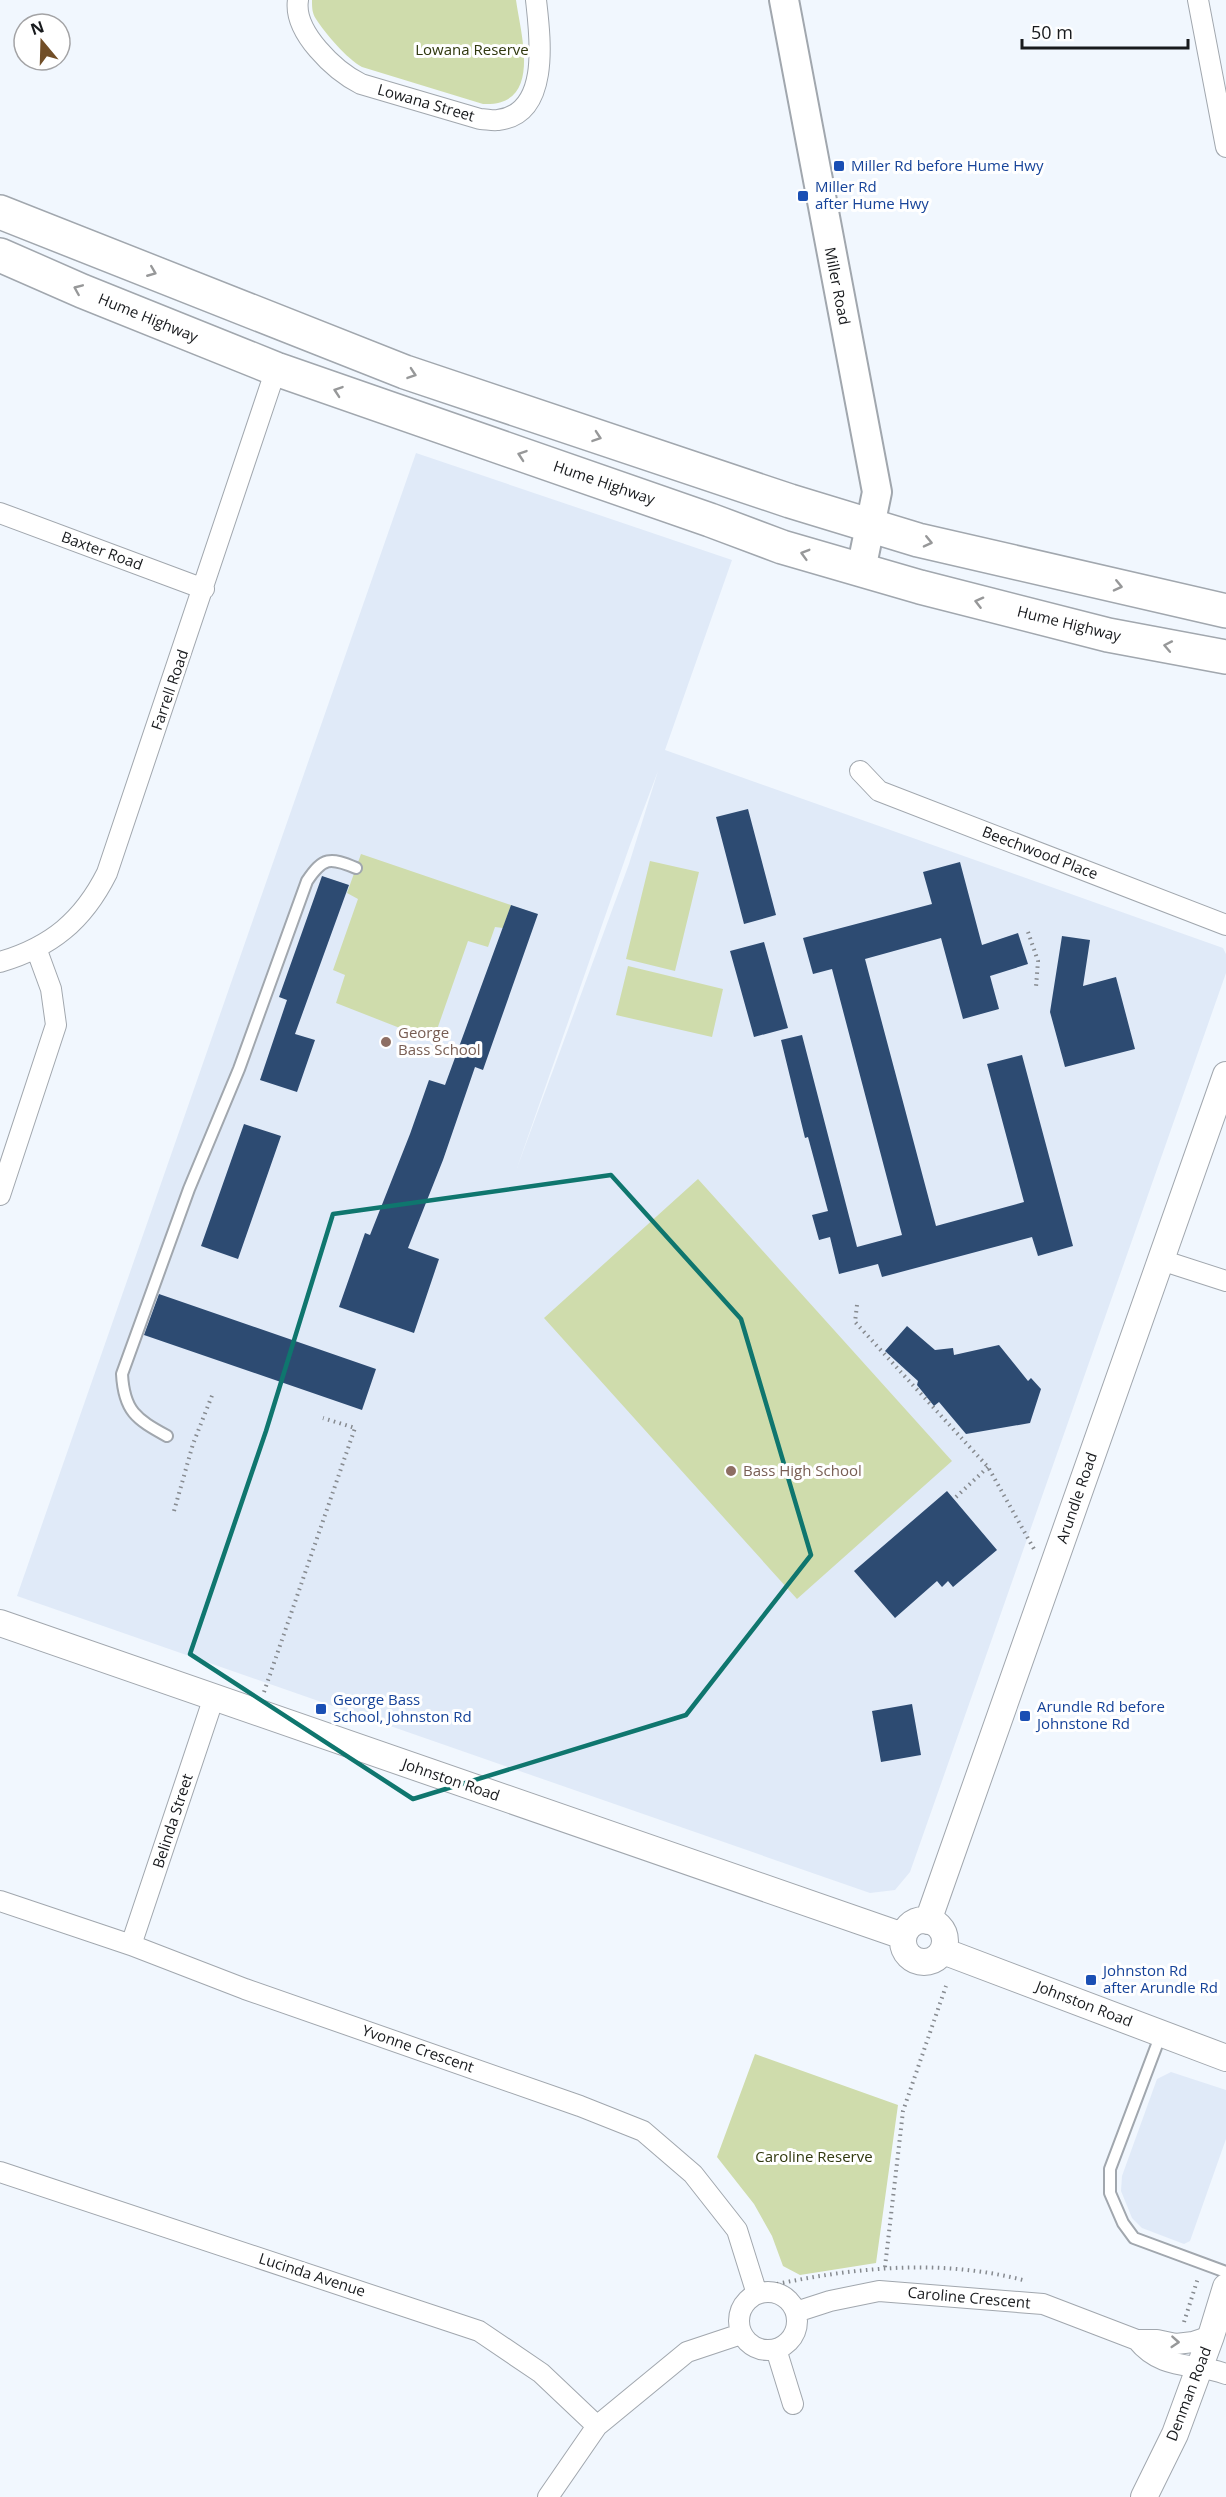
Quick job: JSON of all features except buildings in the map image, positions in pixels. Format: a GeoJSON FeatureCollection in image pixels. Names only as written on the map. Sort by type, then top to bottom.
{"type":"FeatureCollection","features":[{"type":"Feature","properties":{"kind":"highway"},"geometry":{"type":"LineString","coordinates":[[0,212],[405,372],[872,528],[1226,611]]}},
{"type":"Feature","properties":{"kind":"highway","name":"Hume Highway"},"geometry":{"type":"LineString","coordinates":[[0,255],[82,291],[276,369],[699,516],[782,548],[1108,635],[1226,657]]}},
{"type":"Feature","properties":{"kind":"main road","name":"Miller Road"},"geometry":{"type":"LineString","coordinates":[[784,0],[877,492],[872,528],[861,570]]}},
{"type":"Feature","properties":{"kind":"street","name":"Lowana Street"},"geometry":{"type":"LineString","coordinates":[[298,0],[297,8],[301,22],[328,61],[342,74],[361,84],[480,119],[500,120],[519,112],[531,98],[537,81],[541,36],[536,0]]}},
{"type":"Feature","properties":{"kind":"street"},"geometry":{"type":"LineString","coordinates":[[1198,0],[1226,147]]}},
{"type":"Feature","properties":{"kind":"street","name":"Farrell Road"},"geometry":{"type":"LineString","coordinates":[[0,962],[53,939],[83,912],[97,894],[107,873],[276,369]]}},
{"type":"Feature","properties":{"kind":"street","name":"Baxter Road"},"geometry":{"type":"LineString","coordinates":[[0,513],[204,589]]}},
{"type":"Feature","properties":{"kind":"street","name":"Beechwood Place"},"geometry":{"type":"LineString","coordinates":[[860,771],[879,791],[1226,926]]}},
{"type":"Feature","properties":{"kind":"street"},"geometry":{"type":"LineString","coordinates":[[0,1195],[56,1025],[51,988],[36,948]]}},
{"type":"Feature","properties":{"kind":"street","name":"Arundle Road"},"geometry":{"type":"LineString","coordinates":[[928,1921],[1226,1075]]}},
{"type":"Feature","properties":{"kind":"street"},"geometry":{"type":"LineString","coordinates":[[1161,1260],[1226,1281]]}},
{"type":"Feature","properties":{"kind":"street","name":"Johnston Road"},"geometry":{"type":"LineString","coordinates":[[0,1623],[903,1936]]}},
{"type":"Feature","properties":{"kind":"street","name":"Belinda Street"},"geometry":{"type":"LineString","coordinates":[[131,1945],[214,1697]]}},
{"type":"Feature","properties":{"kind":"street","name":"Yvonne Crescent"},"geometry":{"type":"LineString","coordinates":[[0,1902],[131,1945],[245,1989],[580,2106],[643,2131],[693,2174],[737,2230],[757,2294]]}},
{"type":"Feature","properties":{"kind":"street"},"geometry":{"type":"LineString","coordinates":[[928,1921],[940,1928],[944,1934],[943,1951],[932,1961],[915,1961],[904,1949],[903,1936],[911,1924],[928,1921]]}},
{"type":"Feature","properties":{"kind":"street","name":"Johnston Road"},"geometry":{"type":"LineString","coordinates":[[943,1951],[1226,2058]]}},
{"type":"Feature","properties":{"kind":"street","name":"Lucinda Avenue"},"geometry":{"type":"LineString","coordinates":[[0,2172],[479,2331],[541,2373],[597,2426]]}},
{"type":"Feature","properties":{"kind":"street","name":"Denman Road"},"geometry":{"type":"LineString","coordinates":[[1144,2497],[1175,2434],[1226,2288]]}},
{"type":"Feature","properties":{"kind":"street","name":"Caroline Crescent"},"geometry":{"type":"LineString","coordinates":[[796,2312],[830,2301],[879,2291],[1043,2304],[1137,2340],[1157,2340],[1176,2344],[1193,2342],[1211,2336]]}},
{"type":"Feature","properties":{"kind":"street"},"geometry":{"type":"LineString","coordinates":[[767,2292],[783,2296],[796,2312],[797,2322],[792,2337],[776,2349],[754,2347],[741,2334],[739,2324],[742,2308],[757,2294],[767,2292]]}},
{"type":"Feature","properties":{"kind":"street"},"geometry":{"type":"LineString","coordinates":[[548,2497],[597,2426],[687,2352],[741,2334]]}},
{"type":"Feature","properties":{"kind":"street","name":"Caroline Crescent"},"geometry":{"type":"LineString","coordinates":[[1137,2340],[1149,2354],[1226,2374]]}},
{"type":"Feature","properties":{"kind":"street"},"geometry":{"type":"LineString","coordinates":[[776,2349],[793,2404]]}},
{"type":"Feature","properties":{"kind":"lane"},"geometry":{"type":"LineString","coordinates":[[167,1436],[129,1409],[123,1393],[122,1374],[185,1199],[239,1069],[307,881],[316,868],[325,861],[339,861],[356,868]]}},
{"type":"Feature","properties":{"kind":"lane"},"geometry":{"type":"LineString","coordinates":[[1161,2034],[1110,2169],[1110,2193],[1123,2223],[1134,2238],[1226,2272]]}},
{"type":"Feature","properties":{"kind":"path"},"geometry":{"type":"LineString","coordinates":[[1028,932],[1038,961],[1036,987]]}},
{"type":"Feature","properties":{"kind":"path"},"geometry":{"type":"LineString","coordinates":[[857,1305],[855,1322],[988,1467],[1049,1576]]}},
{"type":"Feature","properties":{"kind":"path"},"geometry":{"type":"LineString","coordinates":[[174,1511],[193,1444],[213,1393]]}},
{"type":"Feature","properties":{"kind":"path"},"geometry":{"type":"LineString","coordinates":[[257,1712],[355,1428],[323,1418]]}},
{"type":"Feature","properties":{"kind":"path"},"geometry":{"type":"LineString","coordinates":[[956,1497],[988,1467]]}},
{"type":"Feature","properties":{"kind":"path"},"geometry":{"type":"LineString","coordinates":[[885,2267],[903,2111],[946,1986]]}},
{"type":"Feature","properties":{"kind":"path"},"geometry":{"type":"LineString","coordinates":[[1176,2344],[1198,2280],[1186,2258]]}},
{"type":"Feature","properties":{"kind":"highlighted area"},"geometry":{"type":"Polygon","coordinates":[[[611,1175],[741,1319],[811,1555],[686,1715],[413,1799],[190,1654],[266,1431],[333,1214],[611,1175]]]}},
{"type":"Feature","properties":{"kind":"shaded area","name":"Bass High School"},"geometry":{"type":"Polygon","coordinates":[[[416,453],[732,560],[665,750],[1223,948],[1226,954],[1226,973],[910,1872],[895,1890],[870,1893],[17,1596],[416,453]],[[658,771],[517,1168],[629,864],[658,771]]]}},
{"type":"Feature","properties":{"kind":"shaded area"},"geometry":{"type":"Polygon","coordinates":[[[1171,2072],[1226,2090],[1226,2139],[1190,2241],[1184,2244],[1142,2228],[1132,2218],[1121,2191],[1122,2176],[1157,2079],[1171,2072]]]}},
{"type":"Feature","properties":{"kind":"green space","name":"Lowana Reserve"},"geometry":{"type":"Polygon","coordinates":[[[312,0],[516,0],[524,50],[521,82],[514,94],[502,102],[483,104],[362,67],[343,52],[320,25],[312,8],[312,0]]]}},
{"type":"Feature","properties":{"kind":"green space"},"geometry":{"type":"Polygon","coordinates":[[[361,854],[511,905],[503,928],[495,927],[488,947],[468,941],[433,1041],[336,1003],[345,975],[333,970],[358,899],[347,893],[361,854]]]}},
{"type":"Feature","properties":{"kind":"green space"},"geometry":{"type":"Polygon","coordinates":[[[650,861],[699,872],[675,971],[626,959],[650,861]]]}},
{"type":"Feature","properties":{"kind":"green space"},"geometry":{"type":"Polygon","coordinates":[[[628,966],[723,989],[712,1037],[616,1015],[628,966]]]}},
{"type":"Feature","properties":{"kind":"green space"},"geometry":{"type":"Polygon","coordinates":[[[698,1179],[952,1461],[797,1599],[544,1318],[698,1179]]]}},
{"type":"Feature","properties":{"kind":"green space","name":"Caroline Reserve"},"geometry":{"type":"Polygon","coordinates":[[[755,2054],[898,2105],[876,2263],[800,2275],[783,2266],[772,2236],[754,2204],[717,2157],[755,2054]]]}},
{"type":"Feature","properties":{"kind":"place","name":"Miller Rd before Hume Hwy"},"geometry":{"type":"Point","coordinates":[839,166]}},
{"type":"Feature","properties":{"kind":"place","name":"Miller Rd after Hume Hwy"},"geometry":{"type":"Point","coordinates":[803,196]}},
{"type":"Feature","properties":{"kind":"place","name":"George Bass School"},"geometry":{"type":"Point","coordinates":[386,1042]}},
{"type":"Feature","properties":{"kind":"place","name":"Bass High School"},"geometry":{"type":"Point","coordinates":[731,1471]}},
{"type":"Feature","properties":{"kind":"place","name":"George Bass School, Johnston Rd"},"geometry":{"type":"Point","coordinates":[321,1709]}},
{"type":"Feature","properties":{"kind":"place","name":"Arundle Rd before Johnstone Rd"},"geometry":{"type":"Point","coordinates":[1025,1716]}},
{"type":"Feature","properties":{"kind":"place","name":"Johnston Rd after Arundle Rd"},"geometry":{"type":"Point","coordinates":[1091,1980]}}]}
